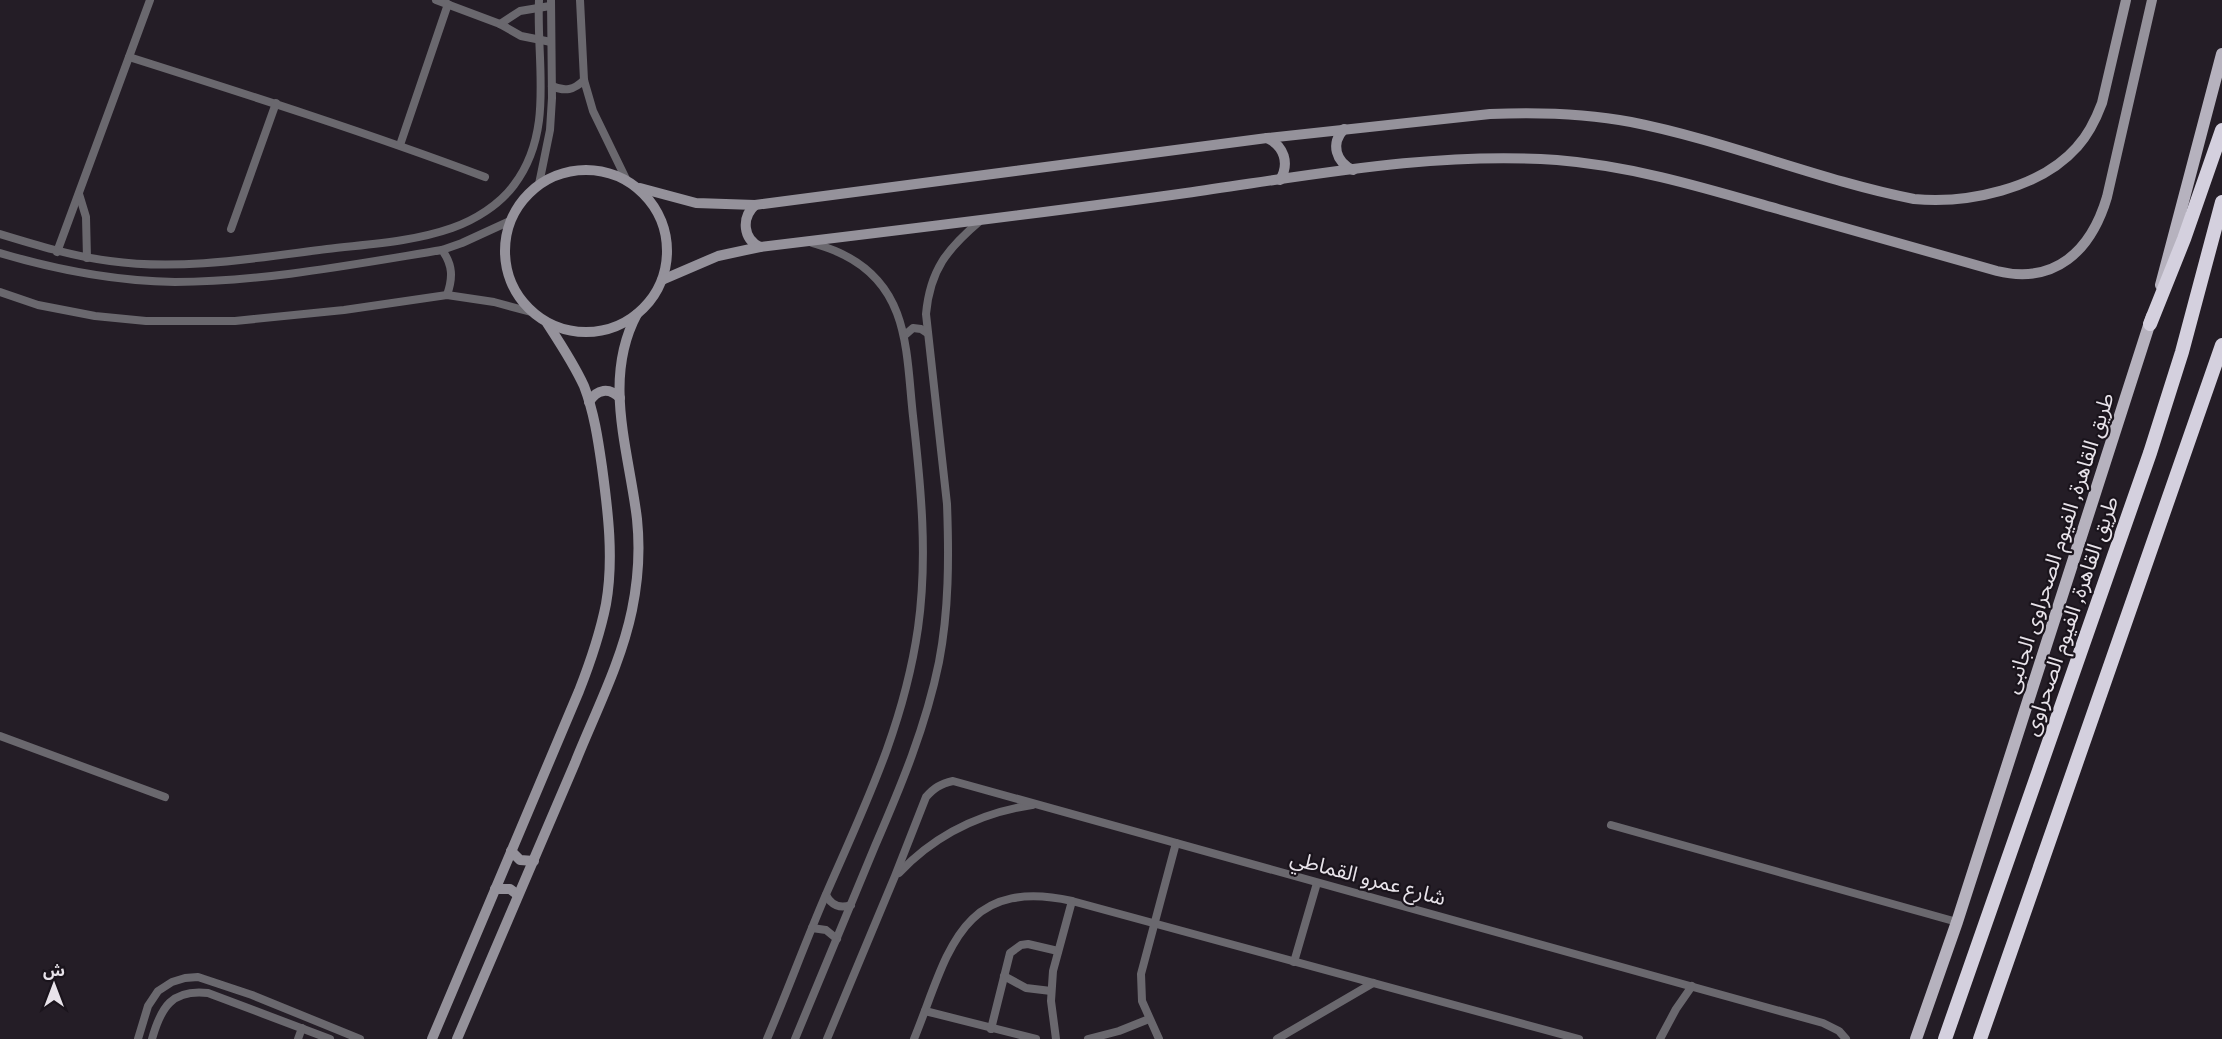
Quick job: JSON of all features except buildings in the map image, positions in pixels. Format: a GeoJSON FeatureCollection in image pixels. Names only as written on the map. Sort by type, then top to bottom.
{"type":"FeatureCollection","features":[{"type":"Feature","properties":{"kind":"highway"},"geometry":{"type":"LineString","coordinates":[[2150,324],[2184,240],[2222,130]]}},
{"type":"Feature","properties":{"kind":"highway","name":"طريق القاهرة, الفيوم الصحراوى"},"geometry":{"type":"LineString","coordinates":[[1945,1039],[2150,453],[2182,352],[2222,201]]}},
{"type":"Feature","properties":{"kind":"highway"},"geometry":{"type":"LineString","coordinates":[[1980,1039],[2222,345]]}},
{"type":"Feature","properties":{"kind":"main road","name":"طريق القاهرة, الفيوم الصحراوى الجانبى"},"geometry":{"type":"LineString","coordinates":[[1916,1039],[1957,922],[2150,324],[2222,54]]}},
{"type":"Feature","properties":{"kind":"street"},"geometry":{"type":"LineString","coordinates":[[57,252],[150,0]]}},
{"type":"Feature","properties":{"kind":"street"},"geometry":{"type":"LineString","coordinates":[[435,0],[500,24],[521,36],[551,42]]}},
{"type":"Feature","properties":{"kind":"street"},"geometry":{"type":"LineString","coordinates":[[580,0],[584,80],[593,111],[627,181]]}},
{"type":"Feature","properties":{"kind":"street"},"geometry":{"type":"LineString","coordinates":[[640,188],[657,210],[665,232],[668,256],[662,280],[652,299],[637,314],[609,329],[578,332],[547,323],[531,312],[516,293],[506,270],[504,245],[510,221],[522,200],[539,184],[567,172],[598,171],[677,200],[755,205],[1344,129],[1490,114],[1560,113],[1594,116],[1663,129],[1894,195],[1933,201],[1972,198],[2009,188],[2049,170],[2068,156],[2085,138],[2102,103],[2126,0]]}},
{"type":"Feature","properties":{"kind":"street"},"geometry":{"type":"LineString","coordinates":[[662,280],[718,256],[760,247],[1353,170],[1491,159],[1558,160],[1637,171],[1997,271],[2015,275],[2034,275],[2052,269],[2069,259],[2084,244],[2100,217],[2152,0]]}},
{"type":"Feature","properties":{"kind":"street"},"geometry":{"type":"LineString","coordinates":[[500,24],[538,3],[550,3],[552,86],[550,130],[539,184]]}},
{"type":"Feature","properties":{"kind":"street"},"geometry":{"type":"LineString","coordinates":[[0,234],[57,252],[111,262],[196,264],[408,240],[452,228],[476,218],[500,200],[514,185],[535,146],[539,130],[542,94],[538,3]]}},
{"type":"Feature","properties":{"kind":"street"},"geometry":{"type":"LineString","coordinates":[[400,145],[448,4]]}},
{"type":"Feature","properties":{"kind":"street"},"geometry":{"type":"LineString","coordinates":[[129,57],[276,103],[485,177]]}},
{"type":"Feature","properties":{"kind":"street"},"geometry":{"type":"LineString","coordinates":[[552,86],[560,90],[573,89],[584,80]]}},
{"type":"Feature","properties":{"kind":"street"},"geometry":{"type":"LineString","coordinates":[[231,229],[276,103]]}},
{"type":"Feature","properties":{"kind":"street"},"geometry":{"type":"LineString","coordinates":[[1344,129],[1336,144],[1337,155],[1343,164],[1353,170]]}},
{"type":"Feature","properties":{"kind":"street"},"geometry":{"type":"LineString","coordinates":[[1267,138],[1276,143],[1283,153],[1286,164],[1280,180]]}},
{"type":"Feature","properties":{"kind":"street"},"geometry":{"type":"LineString","coordinates":[[79,194],[86,217],[87,258]]}},
{"type":"Feature","properties":{"kind":"street"},"geometry":{"type":"LineString","coordinates":[[755,205],[746,218],[746,228],[752,242],[760,247]]}},
{"type":"Feature","properties":{"kind":"street"},"geometry":{"type":"LineString","coordinates":[[798,1036],[899,790],[931,694],[943,635],[948,581],[947,504],[927,333],[928,296],[941,262],[952,247],[980,220]]}},
{"type":"Feature","properties":{"kind":"street"},"geometry":{"type":"LineString","coordinates":[[0,253],[53,268],[120,278],[174,282],[235,280],[442,250],[510,221]]}},
{"type":"Feature","properties":{"kind":"street"},"geometry":{"type":"LineString","coordinates":[[767,1039],[812,928],[877,779],[895,730],[909,678],[918,626],[923,570],[923,514],[905,335],[893,302],[872,274],[843,254],[809,242]]}},
{"type":"Feature","properties":{"kind":"street"},"geometry":{"type":"LineString","coordinates":[[442,250],[448,258],[452,273],[452,283],[447,295]]}},
{"type":"Feature","properties":{"kind":"street"},"geometry":{"type":"LineString","coordinates":[[0,292],[49,307],[95,316],[146,321],[235,321],[344,310],[447,295],[494,302],[531,312]]}},
{"type":"Feature","properties":{"kind":"street"},"geometry":{"type":"LineString","coordinates":[[457,1039],[612,672],[633,609],[638,547],[637,521],[620,398],[620,367],[629,330],[637,314]]}},
{"type":"Feature","properties":{"kind":"street"},"geometry":{"type":"LineString","coordinates":[[432,1039],[582,682],[595,646],[606,603],[610,542],[607,500],[597,436],[589,402],[573,363],[547,323]]}},
{"type":"Feature","properties":{"kind":"street"},"geometry":{"type":"LineString","coordinates":[[905,335],[917,328],[927,333]]}},
{"type":"Feature","properties":{"kind":"street"},"geometry":{"type":"LineString","coordinates":[[589,402],[594,395],[605,390],[613,392],[620,398]]}},
{"type":"Feature","properties":{"kind":"street"},"geometry":{"type":"LineString","coordinates":[[0,736],[165,797]]}},
{"type":"Feature","properties":{"kind":"street","name":"شارع عمرو القماطي"},"geometry":{"type":"LineString","coordinates":[[827,1039],[926,797],[942,783],[953,781],[1823,1023],[1834,1027],[1846,1039]]}},
{"type":"Feature","properties":{"kind":"street","name":"شارع عمرو القماطي"},"geometry":{"type":"LineString","coordinates":[[895,876],[924,850],[956,829],[994,813],[1035,804]]}},
{"type":"Feature","properties":{"kind":"street"},"geometry":{"type":"LineString","coordinates":[[1611,825],[1957,922]]}},
{"type":"Feature","properties":{"kind":"street"},"geometry":{"type":"LineString","coordinates":[[1159,1039],[1142,1002],[1140,983],[1176,843]]}},
{"type":"Feature","properties":{"kind":"street"},"geometry":{"type":"LineString","coordinates":[[511,851],[520,860],[534,861]]}},
{"type":"Feature","properties":{"kind":"street"},"geometry":{"type":"LineString","coordinates":[[1294,962],[1317,883]]}},
{"type":"Feature","properties":{"kind":"street"},"geometry":{"type":"LineString","coordinates":[[495,889],[510,889],[518,895]]}},
{"type":"Feature","properties":{"kind":"street"},"geometry":{"type":"LineString","coordinates":[[826,895],[834,905],[842,907],[851,905]]}},
{"type":"Feature","properties":{"kind":"street"},"geometry":{"type":"LineString","coordinates":[[914,1039],[956,938],[966,924],[979,912],[1003,900],[1052,896],[1579,1039]]}},
{"type":"Feature","properties":{"kind":"street"},"geometry":{"type":"LineString","coordinates":[[1056,1039],[1051,992],[1058,951],[1072,901]]}},
{"type":"Feature","properties":{"kind":"street"},"geometry":{"type":"LineString","coordinates":[[812,928],[826,930],[837,939]]}},
{"type":"Feature","properties":{"kind":"street"},"geometry":{"type":"LineString","coordinates":[[991,1029],[1010,953],[1021,945],[1035,945],[1058,951]]}},
{"type":"Feature","properties":{"kind":"street"},"geometry":{"type":"LineString","coordinates":[[1004,976],[1026,988],[1051,992]]}},
{"type":"Feature","properties":{"kind":"street"},"geometry":{"type":"LineString","coordinates":[[138,1039],[148,1005],[158,991],[172,982],[198,977],[252,995],[360,1039]]}},
{"type":"Feature","properties":{"kind":"street"},"geometry":{"type":"LineString","coordinates":[[1279,1039],[1373,983]]}},
{"type":"Feature","properties":{"kind":"street"},"geometry":{"type":"LineString","coordinates":[[1660,1039],[1676,1009],[1692,986]]}},
{"type":"Feature","properties":{"kind":"street"},"geometry":{"type":"LineString","coordinates":[[152,1039],[158,1019],[166,1005],[179,995],[198,992],[208,993],[302,1028],[311,1036],[330,1039]]}},
{"type":"Feature","properties":{"kind":"street"},"geometry":{"type":"LineString","coordinates":[[925,1011],[1036,1039]]}},
{"type":"Feature","properties":{"kind":"street"},"geometry":{"type":"LineString","coordinates":[[1088,1039],[1119,1032],[1149,1019]]}},
{"type":"Feature","properties":{"kind":"street"},"geometry":{"type":"LineString","coordinates":[[298,1039],[302,1028]]}}]}
